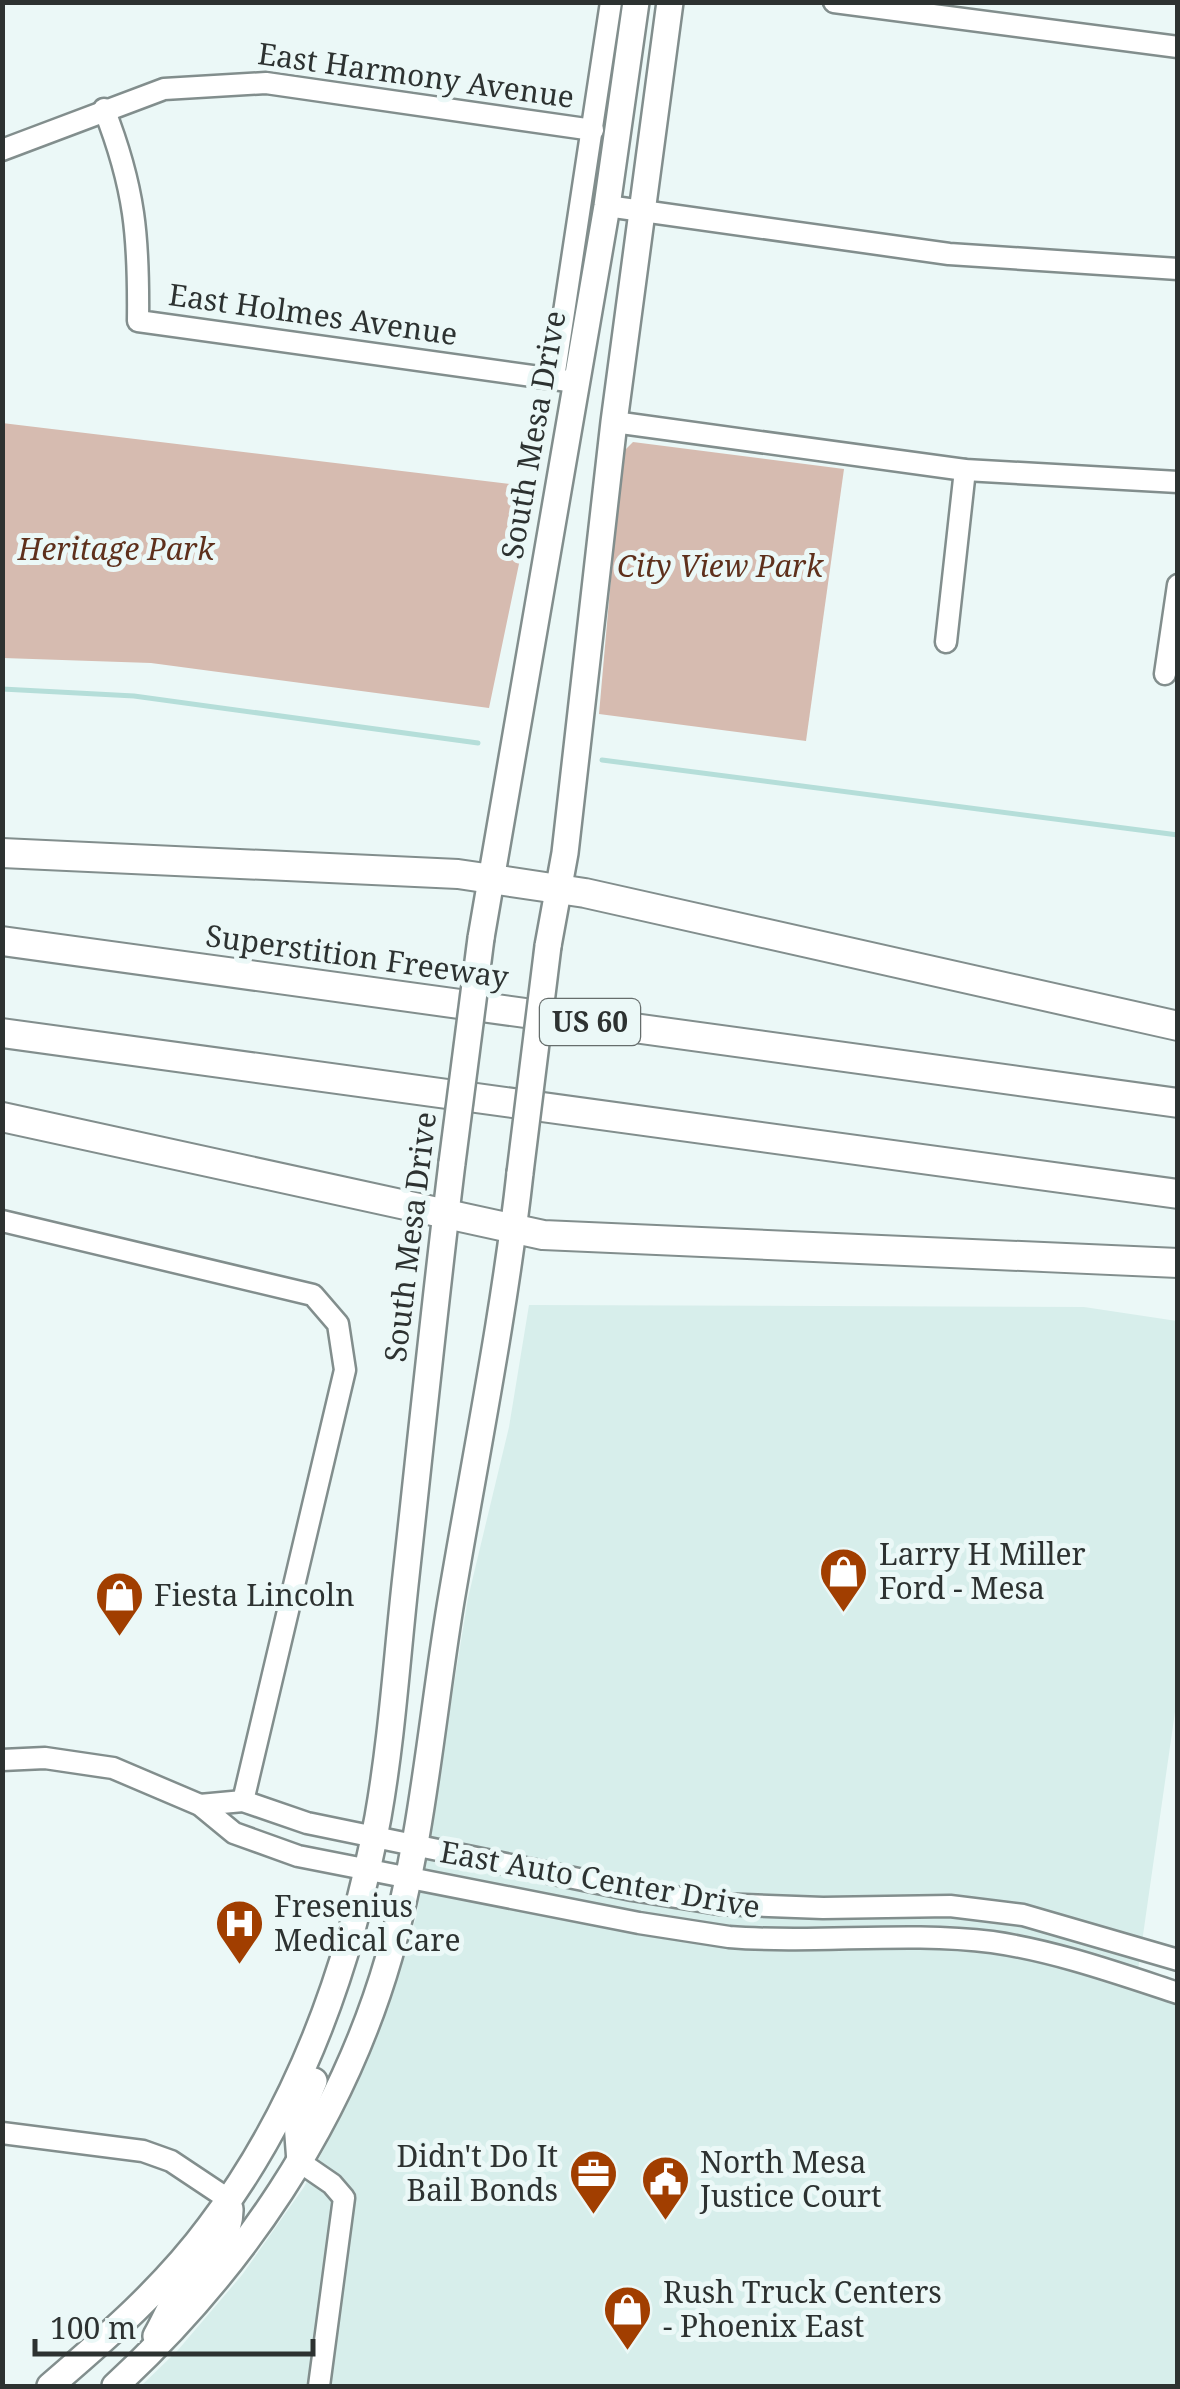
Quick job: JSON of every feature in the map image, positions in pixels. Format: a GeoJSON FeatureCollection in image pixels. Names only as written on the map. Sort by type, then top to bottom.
{"type":"FeatureCollection","features":[{"type":"Feature","properties":{"kind":"highway"},"geometry":{"type":"LineString","coordinates":[[2,854],[458,874],[559,890],[820,944],[1178,1026]]}},
{"type":"Feature","properties":{"kind":"highway","name":"Superstition Freeway"},"geometry":{"type":"LineString","coordinates":[[2,941],[1178,1103]]}},
{"type":"Feature","properties":{"kind":"highway"},"geometry":{"type":"LineString","coordinates":[[2,1033],[1178,1194]]}},
{"type":"Feature","properties":{"kind":"highway"},"geometry":{"type":"LineString","coordinates":[[2,1117],[544,1235],[1178,1263]]}},
{"type":"Feature","properties":{"kind":"main road","name":"South Mesa Drive"},"geometry":{"type":"LineString","coordinates":[[50,2386],[99,2344],[175,2268],[213,2222],[268,2136],[299,2076],[333,1993],[366,1870],[392,1698],[452,1163],[489,879],[499,840],[564,380],[607,206],[636,2]]}},
{"type":"Feature","properties":{"kind":"main road"},"geometry":{"type":"LineString","coordinates":[[116,2386],[229,2266],[300,2162],[370,2015],[389,1958],[414,1846],[514,1228],[670,2]]}},
{"type":"Feature","properties":{"kind":"main road"},"geometry":{"type":"LineString","coordinates":[[300,2162],[296,2122],[327,2054],[333,1993]]}},
{"type":"Feature","properties":{"kind":"main road"},"geometry":{"type":"LineString","coordinates":[[144,2360],[178,2294],[228,2230],[228,2199]]}},
{"type":"Feature","properties":{"kind":"street","name":"South Mesa Drive"},"geometry":{"type":"LineString","coordinates":[[564,380],[611,2]]}},
{"type":"Feature","properties":{"kind":"street"},"geometry":{"type":"LineString","coordinates":[[834,2],[1178,48]]}},
{"type":"Feature","properties":{"kind":"street","name":"East Harmony Avenue"},"geometry":{"type":"LineString","coordinates":[[2,150],[164,89],[266,82],[594,130]]}},
{"type":"Feature","properties":{"kind":"street","name":"East Holmes Avenue"},"geometry":{"type":"LineString","coordinates":[[104,109],[133,201],[139,254],[138,321],[564,380]]}},
{"type":"Feature","properties":{"kind":"street"},"geometry":{"type":"LineString","coordinates":[[607,206],[949,254],[1178,268]]}},
{"type":"Feature","properties":{"kind":"street"},"geometry":{"type":"LineString","coordinates":[[614,422],[965,470],[1178,482]]}},
{"type":"Feature","properties":{"kind":"street"},"geometry":{"type":"LineString","coordinates":[[946,642],[965,470]]}},
{"type":"Feature","properties":{"kind":"street"},"geometry":{"type":"LineString","coordinates":[[1165,674],[1178,585]]}},
{"type":"Feature","properties":{"kind":"street"},"geometry":{"type":"LineString","coordinates":[[2,1221],[313,1295],[338,1324],[345,1370],[243,1800]]}},
{"type":"Feature","properties":{"kind":"street","name":"East Auto Center Drive"},"geometry":{"type":"LineString","coordinates":[[2,1760],[45,1758],[113,1768],[200,1806],[234,1832],[298,1856],[366,1870],[730,1937],[773,1941],[989,1942],[1062,1957],[1178,1993]]}},
{"type":"Feature","properties":{"kind":"street","name":"East Auto Center Drive"},"geometry":{"type":"LineString","coordinates":[[200,1806],[243,1800],[294,1820],[373,1838],[719,1904],[823,1908],[950,1906],[1024,1914],[1178,1960]]}},
{"type":"Feature","properties":{"kind":"street"},"geometry":{"type":"LineString","coordinates":[[2,2133],[143,2151],[170,2162],[228,2199]]}},
{"type":"Feature","properties":{"kind":"street"},"geometry":{"type":"LineString","coordinates":[[300,2162],[332,2184],[344,2198],[318,2386]]}},
{"type":"Feature","properties":{"kind":"shaded area"},"geometry":{"type":"Polygon","coordinates":[[[529,1305],[1084,1307],[1177,1321],[1178,1691],[1135,1991],[1177,2005],[1177,2386],[141,2386],[178,2350],[242,2275],[304,2187],[351,2097],[382,2020],[416,1918],[468,1598],[509,1427],[529,1305]]]}},
{"type":"Feature","properties":{"kind":"green space","name":"Heritage Park"},"geometry":{"type":"Polygon","coordinates":[[[2,423],[535,487],[489,708],[151,663],[3,658],[2,423]]]}},
{"type":"Feature","properties":{"kind":"green space","name":"City View Park"},"geometry":{"type":"Polygon","coordinates":[[[633,442],[844,469],[806,741],[599,714],[622,453],[633,442]]]}},
{"type":"Feature","properties":{"kind":"waterway"},"geometry":{"type":"LineString","coordinates":[[2,689],[134,696],[478,743]]}},
{"type":"Feature","properties":{"kind":"waterway"},"geometry":{"type":"LineString","coordinates":[[602,760],[1178,835]]}},
{"type":"Feature","properties":{"kind":"place","name":"Larry H Miller Ford - Mesa"},"geometry":{"type":"Point","coordinates":[844,1614]}},
{"type":"Feature","properties":{"kind":"place","name":"Fiesta Lincoln"},"geometry":{"type":"Point","coordinates":[119,1638]}},
{"type":"Feature","properties":{"kind":"place","name":"Fresenius Medical Care"},"geometry":{"type":"Point","coordinates":[239,1966]}},
{"type":"Feature","properties":{"kind":"place","name":"Didn't Do It Bail Bonds"},"geometry":{"type":"Point","coordinates":[593,2216]}},
{"type":"Feature","properties":{"kind":"place","name":"North Mesa Justice Court"},"geometry":{"type":"Point","coordinates":[665,2222]}},
{"type":"Feature","properties":{"kind":"place","name":"Rush Truck Centers - Phoenix East"},"geometry":{"type":"Point","coordinates":[628,2352]}}]}
